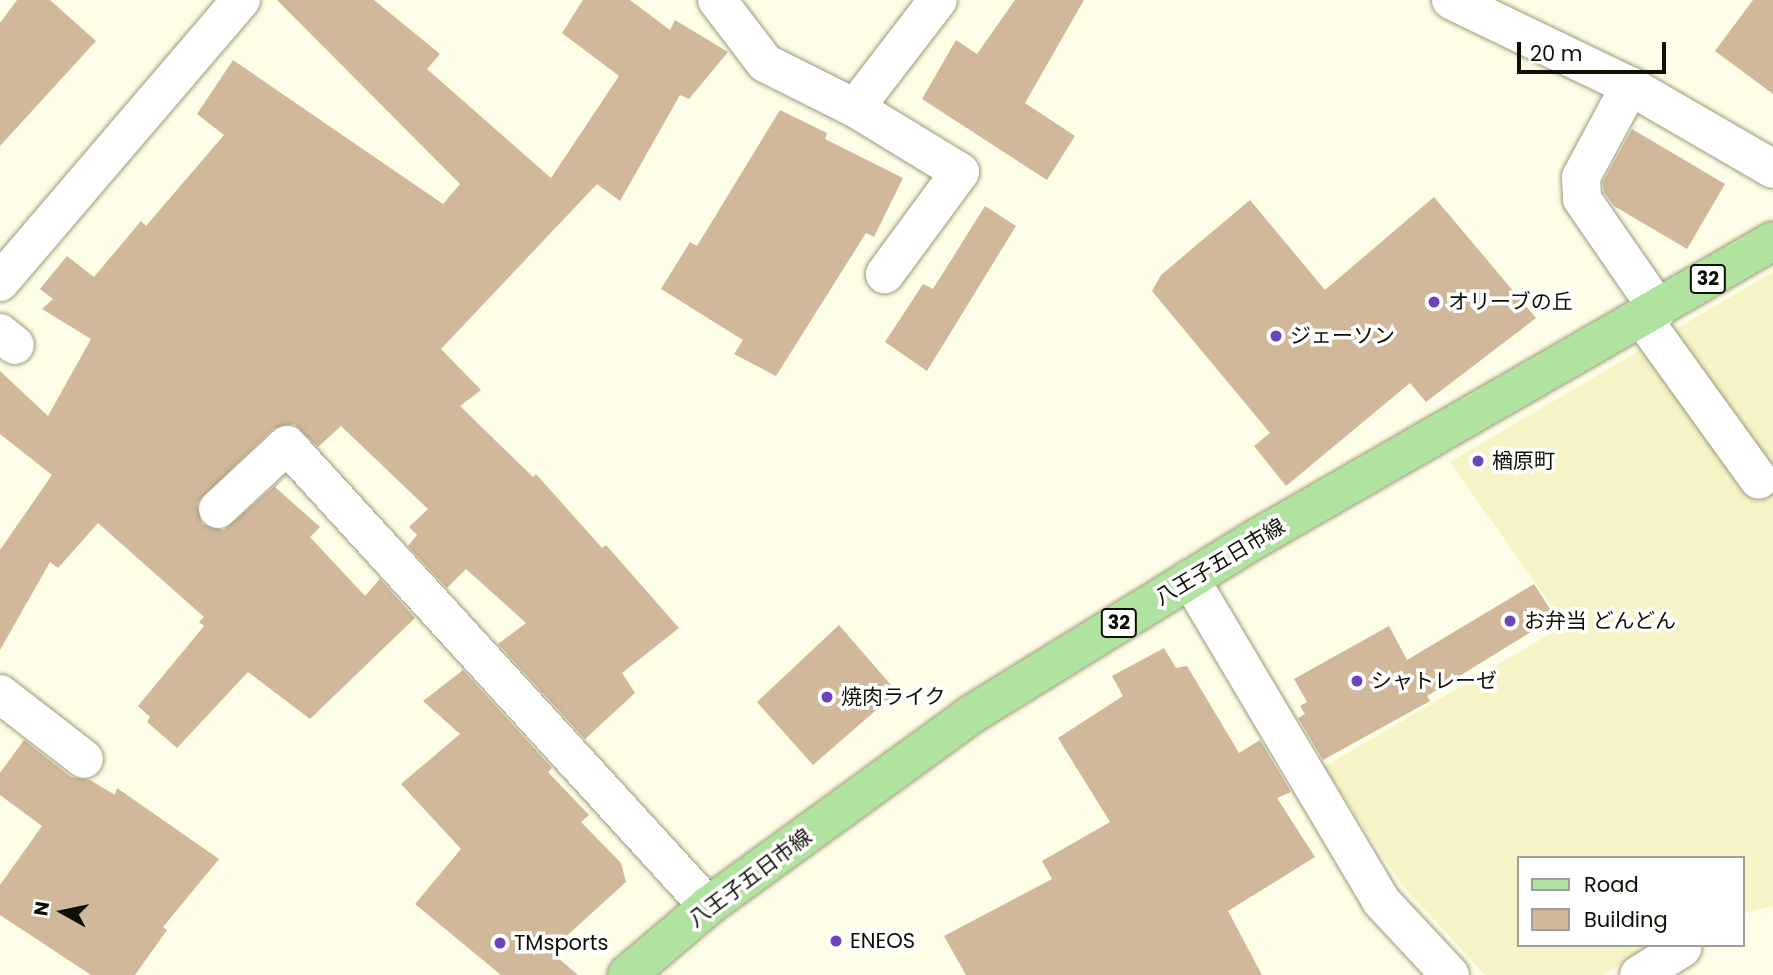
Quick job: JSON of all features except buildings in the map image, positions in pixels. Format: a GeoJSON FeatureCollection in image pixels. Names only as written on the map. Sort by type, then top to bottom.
{"type":"FeatureCollection","features":[{"type":"Feature","properties":{"kind":"main road","name":"八王子五日市線"},"geometry":{"type":"LineString","coordinates":[[627,975],[708,906],[972,714],[1190,579],[1773,241]]}},
{"type":"Feature","properties":{"kind":"street"},"geometry":{"type":"LineString","coordinates":[[0,282],[241,0]]}},
{"type":"Feature","properties":{"kind":"street"},"geometry":{"type":"LineString","coordinates":[[717,0],[765,62],[855,108],[960,172],[886,274]]}},
{"type":"Feature","properties":{"kind":"street"},"geometry":{"type":"LineString","coordinates":[[855,108],[938,0]]}},
{"type":"Feature","properties":{"kind":"street"},"geometry":{"type":"LineString","coordinates":[[1451,0],[1630,86],[1773,169]]}},
{"type":"Feature","properties":{"kind":"street"},"geometry":{"type":"LineString","coordinates":[[1630,86],[1581,177],[1582,199],[1651,314],[1759,480]]}},
{"type":"Feature","properties":{"kind":"street"},"geometry":{"type":"LineString","coordinates":[[218,509],[287,445],[708,906]]}},
{"type":"Feature","properties":{"kind":"street"},"geometry":{"type":"LineString","coordinates":[[1190,579],[1381,901],[1450,975]]}},
{"type":"Feature","properties":{"kind":"street"},"geometry":{"type":"LineString","coordinates":[[0,694],[83,759]]}},
{"type":"Feature","properties":{"kind":"street"},"geometry":{"type":"LineString","coordinates":[[1639,975],[1682,948]]}},
{"type":"Feature","properties":{"kind":"shaded area"},"geometry":{"type":"Polygon","coordinates":[[[1773,272],[1773,906],[1745,913],[1745,856],[1518,856],[1518,947],[1645,947],[1604,975],[1485,975],[1402,885],[1324,767],[1565,625],[1450,462],[1773,272]]]}},
{"type":"Feature","properties":{"kind":"place","name":"オリーブの丘"},"geometry":{"type":"Point","coordinates":[1434,302]}},
{"type":"Feature","properties":{"kind":"place","name":"ジェーソン"},"geometry":{"type":"Point","coordinates":[1276,336]}},
{"type":"Feature","properties":{"kind":"place","name":"楢原町"},"geometry":{"type":"Point","coordinates":[1478,461]}},
{"type":"Feature","properties":{"kind":"place","name":"お弁当 どんどん"},"geometry":{"type":"Point","coordinates":[1510,621]}},
{"type":"Feature","properties":{"kind":"place","name":"シャトレーゼ"},"geometry":{"type":"Point","coordinates":[1357,681]}},
{"type":"Feature","properties":{"kind":"place","name":"焼肉ライク"},"geometry":{"type":"Point","coordinates":[827,697]}},
{"type":"Feature","properties":{"kind":"place","name":"ENEOS"},"geometry":{"type":"Point","coordinates":[836,941]}},
{"type":"Feature","properties":{"kind":"place","name":"TMsports"},"geometry":{"type":"Point","coordinates":[500,943]}}]}
